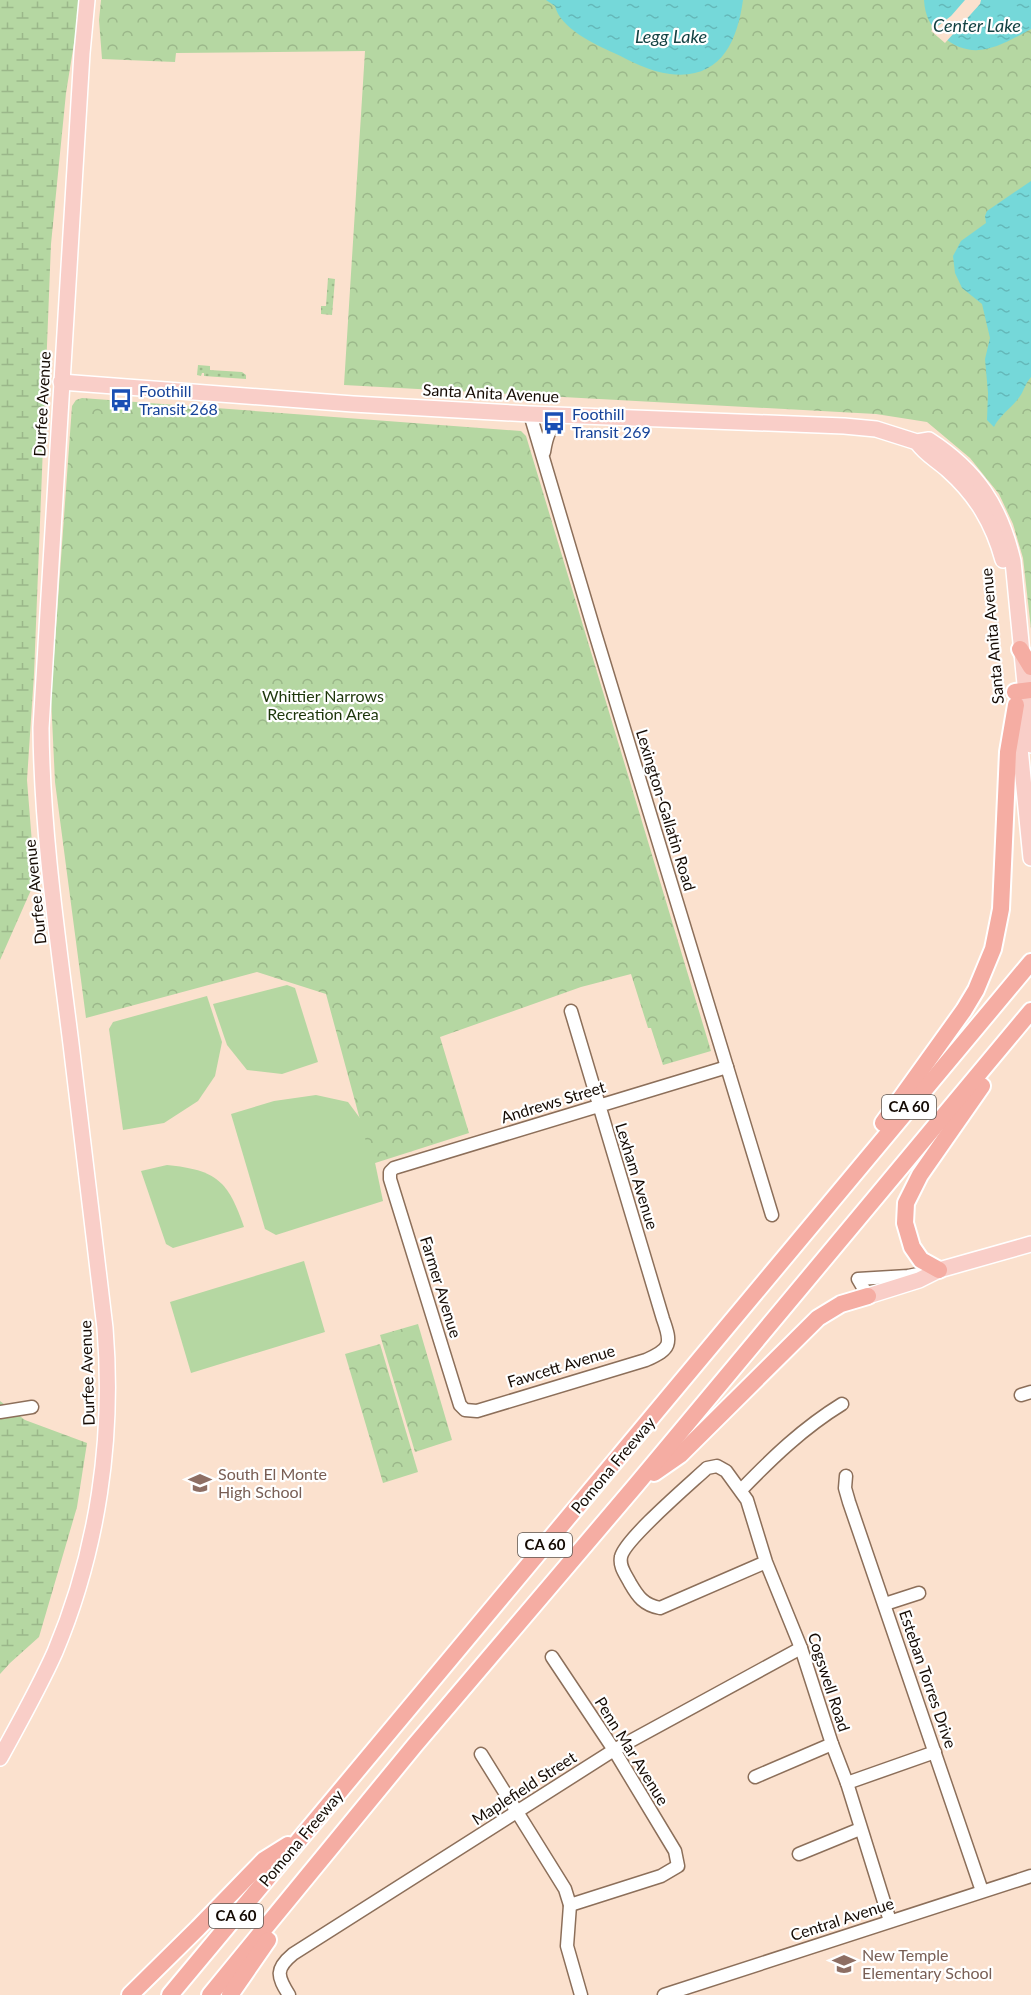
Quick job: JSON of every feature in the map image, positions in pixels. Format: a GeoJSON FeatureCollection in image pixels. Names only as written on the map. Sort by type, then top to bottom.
{"type":"FeatureCollection","features":[{"type":"Feature","properties":{"kind":"highway"},"geometry":{"type":"LineString","coordinates":[[1020,648],[1031,667]]}},
{"type":"Feature","properties":{"kind":"highway"},"geometry":{"type":"LineString","coordinates":[[787,1252],[944,1039],[976,990],[987,967],[1001,909],[1008,752],[1022,695]]}},
{"type":"Feature","properties":{"kind":"highway","name":"Pomona Freeway"},"geometry":{"type":"LineString","coordinates":[[170,1995],[1031,962]]}},
{"type":"Feature","properties":{"kind":"highway"},"geometry":{"type":"LineString","coordinates":[[939,1270],[921,1260],[912,1247],[905,1223],[906,1203],[920,1175],[1031,1013]]}},
{"type":"Feature","properties":{"kind":"highway","name":"Pomona Freeway"},"geometry":{"type":"LineString","coordinates":[[210,1995],[415,1745],[1031,1013]]}},
{"type":"Feature","properties":{"kind":"highway"},"geometry":{"type":"LineString","coordinates":[[636,1485],[680,1455],[818,1318],[841,1304],[868,1296]]}},
{"type":"Feature","properties":{"kind":"highway"},"geometry":{"type":"LineString","coordinates":[[130,1995],[264,1860],[302,1837]]}},
{"type":"Feature","properties":{"kind":"highway"},"geometry":{"type":"LineString","coordinates":[[230,1995],[332,1848]]}},
{"type":"Feature","properties":{"kind":"main road","name":"Durfee Avenue"},"geometry":{"type":"LineString","coordinates":[[0,1758],[35,1695],[55,1651],[80,1579],[103,1473],[108,1414],[105,1328],[43,801],[42,729],[61,382],[87,0]]}},
{"type":"Feature","properties":{"kind":"main road","name":"Santa Anita Avenue"},"geometry":{"type":"LineString","coordinates":[[61,382],[353,404],[530,414],[844,426],[876,429],[917,442],[929,440],[952,455],[970,474],[996,513],[1007,536],[1013,561],[1020,631],[1031,858]]}},
{"type":"Feature","properties":{"kind":"main road","name":"Santa Anita Avenue"},"geometry":{"type":"LineString","coordinates":[[917,442],[923,452],[943,465],[963,483],[990,521],[998,541],[1031,745]]}},
{"type":"Feature","properties":{"kind":"main road"},"geometry":{"type":"LineString","coordinates":[[868,1296],[919,1280],[939,1270],[1031,1244]]}},
{"type":"Feature","properties":{"kind":"street","name":"Lexington-Gallatin Road"},"geometry":{"type":"LineString","coordinates":[[530,414],[772,1215]]}},
{"type":"Feature","properties":{"kind":"street"},"geometry":{"type":"LineString","coordinates":[[544,459],[546,436],[564,415]]}},
{"type":"Feature","properties":{"kind":"street","name":"Lexham Avenue"},"geometry":{"type":"LineString","coordinates":[[571,1011],[670,1338],[665,1348]]}},
{"type":"Feature","properties":{"kind":"street","name":"Andrews Street"},"geometry":{"type":"LineString","coordinates":[[390,1172],[394,1168],[727,1067]]}},
{"type":"Feature","properties":{"kind":"street","name":"Farmer Avenue"},"geometry":{"type":"LineString","coordinates":[[390,1172],[390,1179],[460,1405],[465,1410]]}},
{"type":"Feature","properties":{"kind":"street","name":"Fawcett Avenue"},"geometry":{"type":"LineString","coordinates":[[465,1410],[477,1411],[638,1362],[659,1354],[665,1348]]}},
{"type":"Feature","properties":{"kind":"street"},"geometry":{"type":"LineString","coordinates":[[741,1490],[795,1438],[820,1417],[842,1404]]}},
{"type":"Feature","properties":{"kind":"street"},"geometry":{"type":"LineString","coordinates":[[0,1412],[32,1407]]}},
{"type":"Feature","properties":{"kind":"street","name":"Cogswell Road"},"geometry":{"type":"LineString","coordinates":[[766,1562],[660,1608],[644,1603],[636,1594],[622,1567],[621,1556],[639,1533],[707,1467],[717,1466],[726,1471],[741,1490],[747,1500],[766,1562],[801,1648],[847,1783],[890,1921]]}},
{"type":"Feature","properties":{"kind":"street","name":"Esteban Torres Drive"},"geometry":{"type":"LineString","coordinates":[[846,1476],[845,1488],[849,1502],[982,1891]]}},
{"type":"Feature","properties":{"kind":"street"},"geometry":{"type":"LineString","coordinates":[[885,1604],[919,1593]]}},
{"type":"Feature","properties":{"kind":"street","name":"Maplefield Street"},"geometry":{"type":"LineString","coordinates":[[289,1995],[279,1974],[280,1968],[293,1954],[614,1750],[801,1648]]}},
{"type":"Feature","properties":{"kind":"street","name":"Penn Mar Avenue"},"geometry":{"type":"LineString","coordinates":[[552,1657],[614,1750],[675,1851],[678,1866],[661,1876],[570,1905]]}},
{"type":"Feature","properties":{"kind":"street"},"geometry":{"type":"LineString","coordinates":[[755,1777],[832,1744]]}},
{"type":"Feature","properties":{"kind":"street"},"geometry":{"type":"LineString","coordinates":[[847,1783],[935,1752]]}},
{"type":"Feature","properties":{"kind":"street"},"geometry":{"type":"LineString","coordinates":[[481,1754],[565,1889],[570,1905],[567,1946],[581,1995]]}},
{"type":"Feature","properties":{"kind":"street"},"geometry":{"type":"LineString","coordinates":[[799,1854],[860,1829]]}},
{"type":"Feature","properties":{"kind":"street","name":"Central Avenue"},"geometry":{"type":"LineString","coordinates":[[664,1995],[1031,1876]]}},
{"type":"Feature","properties":{"kind":"green space"},"geometry":{"type":"Polygon","coordinates":[[[0,0],[81,0],[66,93],[51,244],[34,674],[27,780],[35,881],[0,960],[0,0]]]}},
{"type":"Feature","properties":{"kind":"green space"},"geometry":{"type":"Polygon","coordinates":[[[101,0],[1031,0],[1031,629],[1023,558],[1013,524],[999,494],[970,458],[927,422],[876,414],[344,385],[365,51],[176,53],[175,62],[102,59],[99,20],[101,0]]]}},
{"type":"Feature","properties":{"kind":"green space"},"geometry":{"type":"Polygon","coordinates":[[[328,278],[335,279],[332,315],[321,314],[321,306],[326,306],[328,278]]]}},
{"type":"Feature","properties":{"kind":"green space"},"geometry":{"type":"Polygon","coordinates":[[[198,365],[210,366],[210,370],[242,372],[246,375],[246,379],[204,376],[204,373],[201,376],[197,375],[198,365]]]}},
{"type":"Feature","properties":{"kind":"green space","name":"Whittier Narrows Recreation Area"},"geometry":{"type":"Polygon","coordinates":[[[82,398],[521,431],[526,436],[711,1051],[663,1065],[651,1028],[648,1028],[631,974],[581,987],[440,1037],[469,1133],[372,1164],[326,994],[257,972],[86,1018],[55,782],[51,697],[72,406],[76,400],[82,398]]]}},
{"type":"Feature","properties":{"kind":"green space"},"geometry":{"type":"Polygon","coordinates":[[[287,985],[295,988],[318,1062],[282,1074],[247,1070],[227,1045],[213,1004],[287,985]]]}},
{"type":"Feature","properties":{"kind":"green space"},"geometry":{"type":"Polygon","coordinates":[[[207,996],[222,1042],[215,1076],[198,1101],[164,1123],[123,1130],[109,1029],[113,1022],[207,996]]]}},
{"type":"Feature","properties":{"kind":"green space"},"geometry":{"type":"Polygon","coordinates":[[[316,1095],[348,1102],[368,1129],[383,1201],[276,1235],[265,1229],[231,1114],[274,1101],[316,1095]]]}},
{"type":"Feature","properties":{"kind":"green space"},"geometry":{"type":"Polygon","coordinates":[[[167,1165],[198,1170],[218,1181],[226,1188],[244,1227],[173,1248],[166,1244],[141,1171],[167,1165]]]}},
{"type":"Feature","properties":{"kind":"green space"},"geometry":{"type":"Polygon","coordinates":[[[304,1261],[325,1332],[191,1373],[170,1302],[304,1261]]]}},
{"type":"Feature","properties":{"kind":"green space"},"geometry":{"type":"Polygon","coordinates":[[[418,1324],[452,1440],[415,1452],[380,1335],[418,1324]]]}},
{"type":"Feature","properties":{"kind":"green space"},"geometry":{"type":"Polygon","coordinates":[[[380,1344],[418,1472],[383,1483],[345,1354],[380,1344]]]}},
{"type":"Feature","properties":{"kind":"green space"},"geometry":{"type":"Polygon","coordinates":[[[0,1401],[25,1420],[87,1443],[77,1507],[39,1637],[0,1674],[0,1401]]]}},
{"type":"Feature","properties":{"kind":"water","name":"Legg Lake"},"geometry":{"type":"Polygon","coordinates":[[[546,0],[743,0],[736,31],[723,55],[713,65],[702,71],[670,74],[641,66],[597,45],[571,28],[558,14],[555,6],[546,0]]]}},
{"type":"Feature","properties":{"kind":"water","name":"Center Lake"},"geometry":{"type":"Polygon","coordinates":[[[924,0],[1031,0],[1031,29],[997,46],[987,49],[965,49],[953,44],[934,28],[927,16],[924,0]]]}},
{"type":"Feature","properties":{"kind":"water"},"geometry":{"type":"Polygon","coordinates":[[[1031,181],[1031,377],[1019,398],[994,427],[987,420],[988,393],[985,359],[990,338],[982,304],[962,288],[955,273],[953,256],[961,241],[986,223],[987,211],[1031,181]]]}},
{"type":"Feature","properties":{"kind":"pier"},"geometry":{"type":"Polygon","coordinates":[[[965,0],[981,0],[980,4],[945,43],[931,31],[951,16],[965,0]]]}},
{"type":"Feature","properties":{"kind":"place","name":"Foothill Transit 268"},"geometry":{"type":"Point","coordinates":[121,400]}},
{"type":"Feature","properties":{"kind":"place","name":"Foothill Transit 269"},"geometry":{"type":"Point","coordinates":[554,423]}},
{"type":"Feature","properties":{"kind":"place","name":"South El Monte High School"},"geometry":{"type":"Point","coordinates":[200,1483]}},
{"type":"Feature","properties":{"kind":"place","name":"New Temple Elementary School"},"geometry":{"type":"Point","coordinates":[844,1964]}}]}
